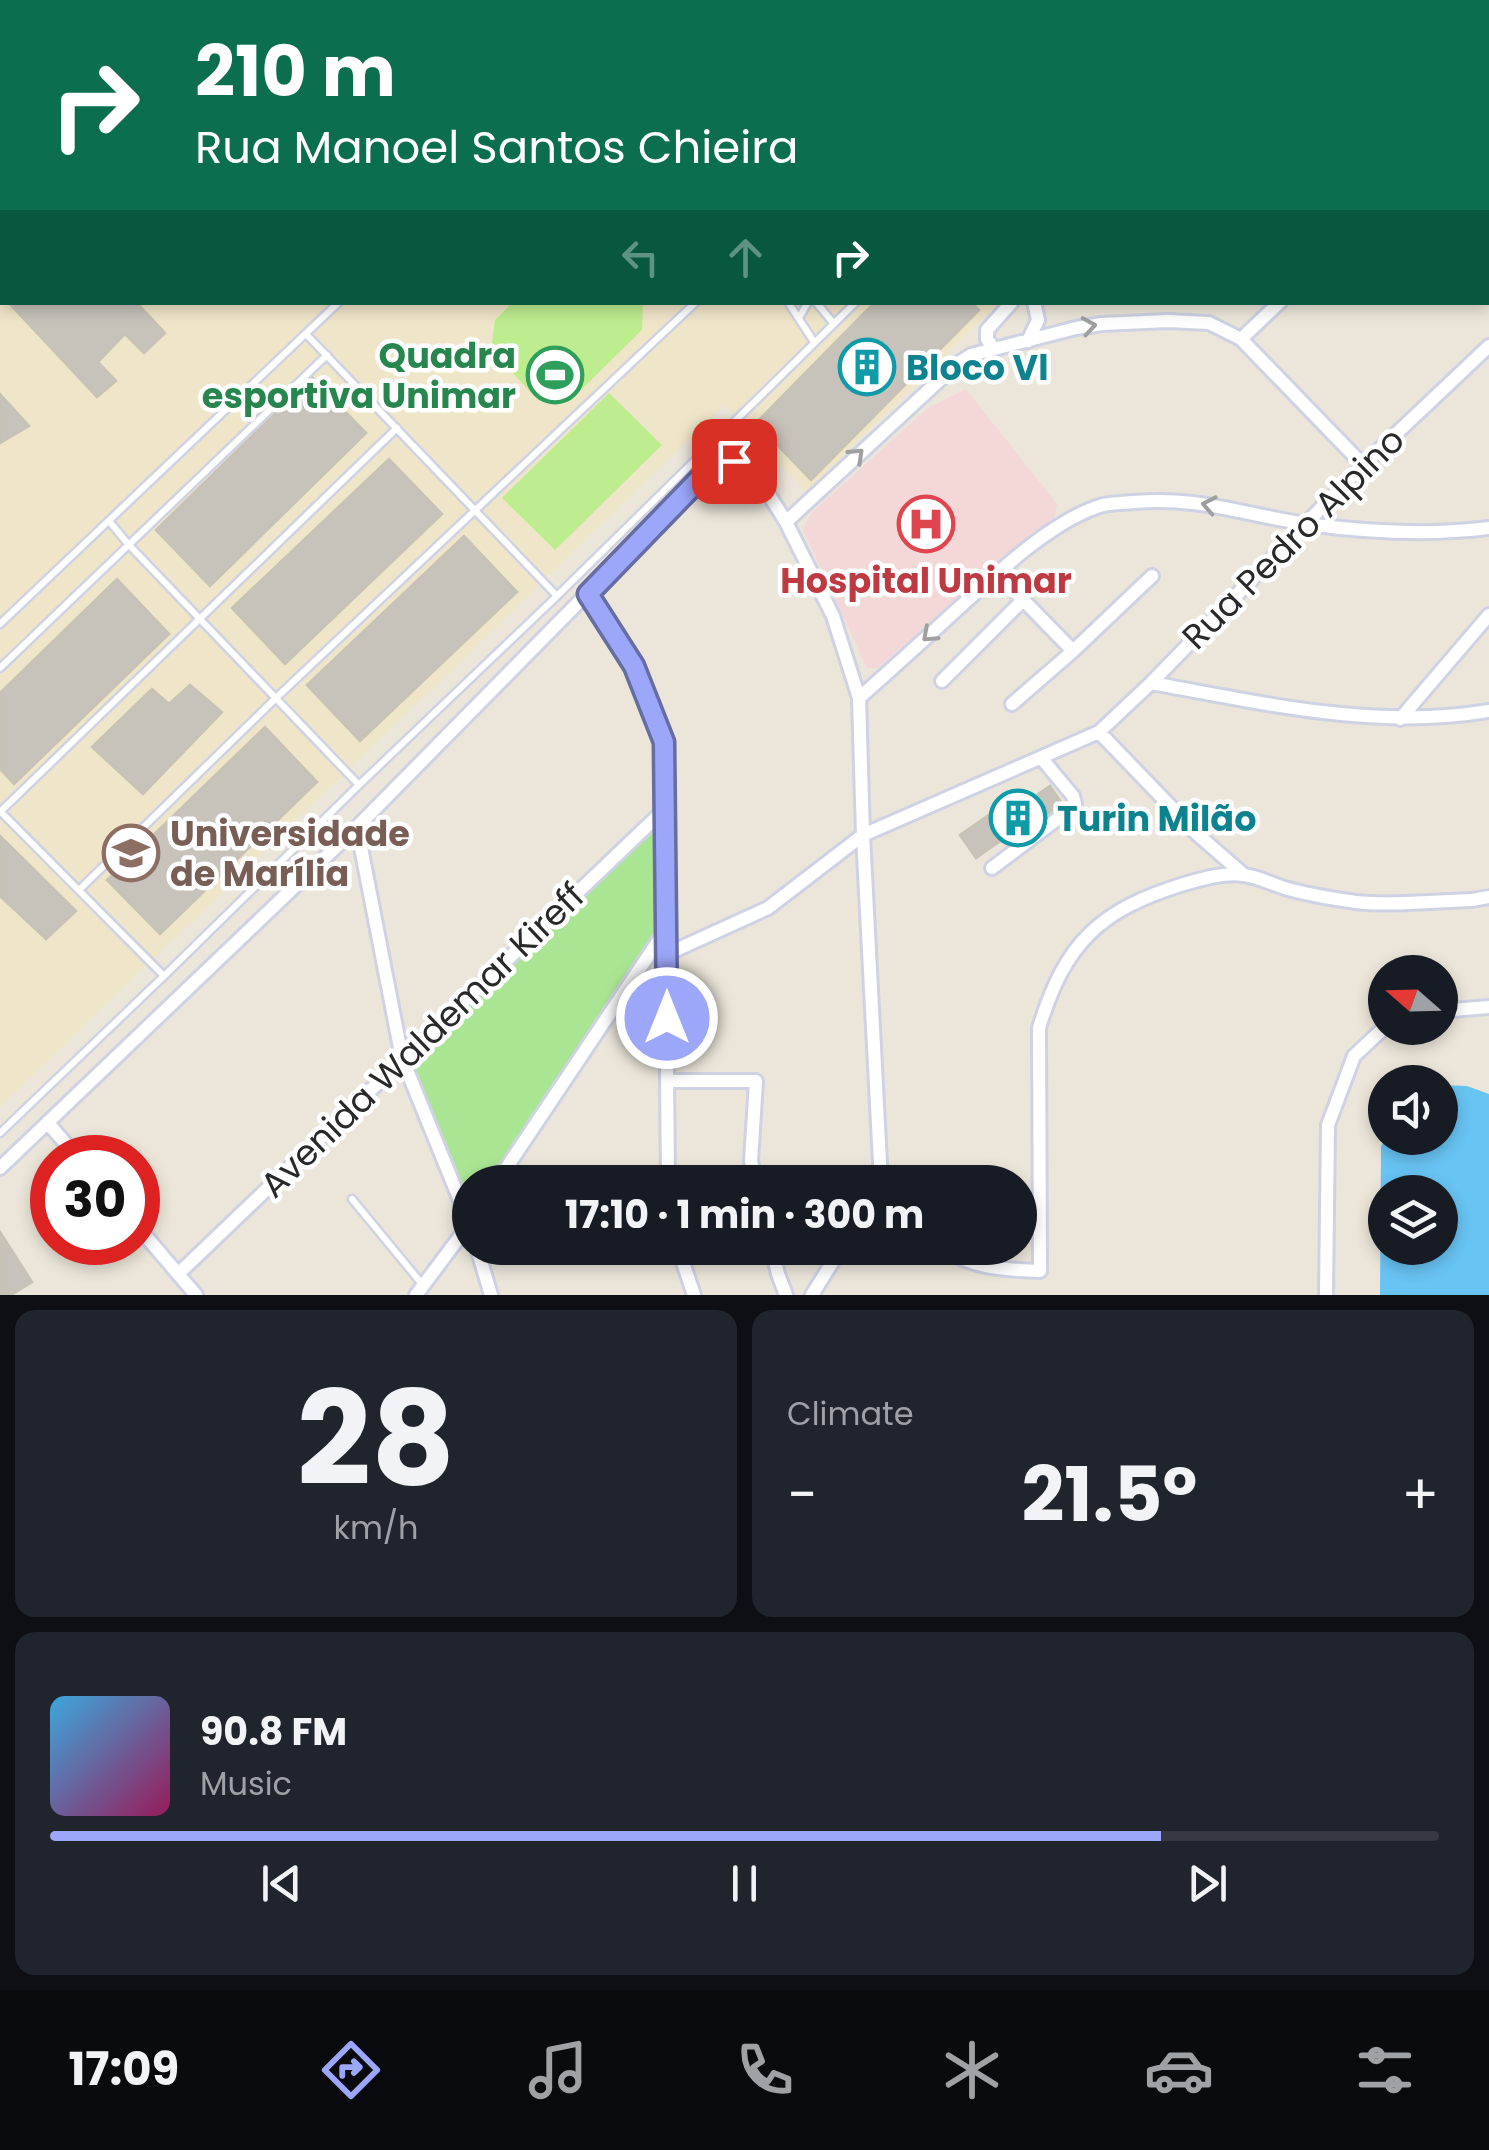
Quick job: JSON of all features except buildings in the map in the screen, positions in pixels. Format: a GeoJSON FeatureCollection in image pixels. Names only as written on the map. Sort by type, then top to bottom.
{"type":"FeatureCollection","features":[{"type":"Feature","properties":{"kind":"street"},"geometry":{"type":"LineString","coordinates":[[994,350],[986,330],[1009,305]]}},
{"type":"Feature","properties":{"kind":"street"},"geometry":{"type":"LineString","coordinates":[[1028,341],[1038,320],[1035,305]]}},
{"type":"Feature","properties":{"kind":"street"},"geometry":{"type":"LineString","coordinates":[[1241,339],[1277,305]]}},
{"type":"Feature","properties":{"kind":"street"},"geometry":{"type":"LineString","coordinates":[[786,522],[971,355],[1102,324],[1209,322],[1241,339],[1363,465]]}},
{"type":"Feature","properties":{"kind":"street","name":"Rua Pedro Alpino"},"geometry":{"type":"LineString","coordinates":[[667,954],[768,908],[863,834],[1100,732],[1363,465],[1489,346]]}},
{"type":"Feature","properties":{"kind":"street"},"geometry":{"type":"LineString","coordinates":[[0,1168],[357,826],[716,462],[734,461],[752,468],[786,522],[833,616],[860,698],[880,1165]]}},
{"type":"Feature","properties":{"kind":"street"},"geometry":{"type":"LineString","coordinates":[[860,698],[997,573],[1072,519],[1104,505],[1194,502],[1305,523],[1397,533],[1489,528]]}},
{"type":"Feature","properties":{"kind":"street"},"geometry":{"type":"LineString","coordinates":[[997,573],[1072,651]]}},
{"type":"Feature","properties":{"kind":"street"},"geometry":{"type":"LineString","coordinates":[[1012,704],[1152,576]]}},
{"type":"Feature","properties":{"kind":"street"},"geometry":{"type":"LineString","coordinates":[[588,594],[634,666],[664,742],[668,1165]]}},
{"type":"Feature","properties":{"kind":"street"},"geometry":{"type":"LineString","coordinates":[[942,681],[1022,601]]}},
{"type":"Feature","properties":{"kind":"street"},"geometry":{"type":"LineString","coordinates":[[1400,719],[1489,614]]}},
{"type":"Feature","properties":{"kind":"street"},"geometry":{"type":"LineString","coordinates":[[1151,683],[1310,712],[1400,719],[1489,710]]}},
{"type":"Feature","properties":{"kind":"street"},"geometry":{"type":"LineString","coordinates":[[1100,732],[1198,834],[1243,874],[1292,890],[1360,902],[1489,897]]}},
{"type":"Feature","properties":{"kind":"street"},"geometry":{"type":"LineString","coordinates":[[992,868],[1075,804],[1073,796],[1042,758]]}},
{"type":"Feature","properties":{"kind":"street","name":"Avenida Waldemar Kireff"},"geometry":{"type":"LineString","coordinates":[[178,1274],[666,807]]}},
{"type":"Feature","properties":{"kind":"street"},"geometry":{"type":"LineString","coordinates":[[357,826],[402,1058],[452,1180]]}},
{"type":"Feature","properties":{"kind":"street"},"geometry":{"type":"LineString","coordinates":[[984,1265],[1040,1271],[1039,1028],[1049,995],[1085,938],[1108,917],[1147,896],[1203,878],[1243,874]]}},
{"type":"Feature","properties":{"kind":"street"},"geometry":{"type":"LineString","coordinates":[[508,1165],[667,928]]}},
{"type":"Feature","properties":{"kind":"street"},"geometry":{"type":"LineString","coordinates":[[1458,1010],[1489,1008]]}},
{"type":"Feature","properties":{"kind":"street"},"geometry":{"type":"LineString","coordinates":[[1326,1295],[1328,1126],[1354,1056],[1368,1043]]}},
{"type":"Feature","properties":{"kind":"street"},"geometry":{"type":"LineString","coordinates":[[667,1081],[756,1081],[752,1165]]}},
{"type":"Feature","properties":{"kind":"street"},"geometry":{"type":"LineString","coordinates":[[48,1123],[58,1135]]}},
{"type":"Feature","properties":{"kind":"street"},"geometry":{"type":"LineString","coordinates":[[419,1290],[452,1247]]}},
{"type":"Feature","properties":{"kind":"street"},"geometry":{"type":"LineString","coordinates":[[160,1253],[196,1295]]}},
{"type":"Feature","properties":{"kind":"street"},"geometry":{"type":"LineString","coordinates":[[482,1265],[491,1295]]}},
{"type":"Feature","properties":{"kind":"street"},"geometry":{"type":"LineString","coordinates":[[684,1265],[694,1295]]}},
{"type":"Feature","properties":{"kind":"street"},"geometry":{"type":"LineString","coordinates":[[776,1265],[786,1295]]}},
{"type":"Feature","properties":{"kind":"street"},"geometry":{"type":"LineString","coordinates":[[812,1295],[831,1265]]}},
{"type":"Feature","properties":{"kind":"lane"},"geometry":{"type":"LineString","coordinates":[[0,624],[336,305]]}},
{"type":"Feature","properties":{"kind":"lane"},"geometry":{"type":"LineString","coordinates":[[79,890],[276,698],[693,305]]}},
{"type":"Feature","properties":{"kind":"lane"},"geometry":{"type":"LineString","coordinates":[[790,305],[814,342]]}},
{"type":"Feature","properties":{"kind":"lane"},"geometry":{"type":"LineString","coordinates":[[800,318],[806,305]]}},
{"type":"Feature","properties":{"kind":"lane"},"geometry":{"type":"LineString","coordinates":[[818,305],[834,324]]}},
{"type":"Feature","properties":{"kind":"lane"},"geometry":{"type":"LineString","coordinates":[[0,1134],[853,305]]}},
{"type":"Feature","properties":{"kind":"lane"},"geometry":{"type":"LineString","coordinates":[[306,334],[557,596]]}},
{"type":"Feature","properties":{"kind":"lane"},"geometry":{"type":"LineString","coordinates":[[0,668],[327,355]]}},
{"type":"Feature","properties":{"kind":"lane"},"geometry":{"type":"LineString","coordinates":[[164,976],[0,812],[397,428]]}},
{"type":"Feature","properties":{"kind":"lane"},"geometry":{"type":"LineString","coordinates":[[108,521],[359,785]]}},
{"type":"Feature","properties":{"kind":"lane"},"geometry":{"type":"LineString","coordinates":[[352,1200],[419,1290]]}},
{"type":"Feature","properties":{"kind":"shaded area","name":"Universidade de Marília"},"geometry":{"type":"Polygon","coordinates":[[[0,305],[996,305],[806,492],[725,405],[0,1107],[0,305]]]}},
{"type":"Feature","properties":{"kind":"shaded area","name":"Hospital Unimar"},"geometry":{"type":"Polygon","coordinates":[[[966,389],[1057,504],[1054,519],[1007,553],[878,668],[867,668],[803,530],[810,514],[928,408],[966,389]]]}},
{"type":"Feature","properties":{"kind":"green space","name":"Quadra esportiva Unimar"},"geometry":{"type":"Polygon","coordinates":[[[510,305],[643,305],[642,330],[571,400],[538,400],[491,350],[495,320],[510,305]]]}},
{"type":"Feature","properties":{"kind":"green space"},"geometry":{"type":"Polygon","coordinates":[[[609,393],[662,445],[555,550],[502,498],[609,393]]]}},
{"type":"Feature","properties":{"kind":"green space"},"geometry":{"type":"Polygon","coordinates":[[[667,807],[667,928],[508,1165],[452,1165],[452,1179],[402,1058],[667,807]]]}},
{"type":"Feature","properties":{"kind":"water"},"geometry":{"type":"Polygon","coordinates":[[[1458,1086],[1489,1094],[1489,1295],[1380,1295],[1380,1265],[1458,1265],[1458,1175],[1381,1175],[1381,1155],[1458,1155],[1458,1086]]]}},
{"type":"Feature","properties":{"kind":"place","name":"Bloco Vl"},"geometry":{"type":"Point","coordinates":[867,367]}},
{"type":"Feature","properties":{"kind":"place","name":"Quadra esportiva Unimar"},"geometry":{"type":"Point","coordinates":[555,375]}},
{"type":"Feature","properties":{"kind":"place","name":"Hospital Unimar"},"geometry":{"type":"Point","coordinates":[926,524]}},
{"type":"Feature","properties":{"kind":"place","name":"Turin Milão"},"geometry":{"type":"Point","coordinates":[1018,818]}},
{"type":"Feature","properties":{"kind":"place","name":"Universidade de Marília"},"geometry":{"type":"Point","coordinates":[131,853]}},
{"type":"Feature","properties":{"kind":"route"},"geometry":{"type":"LineString","coordinates":[[667,1018],[664,742],[634,666],[588,594],[716,462],[734,461]]}}]}
